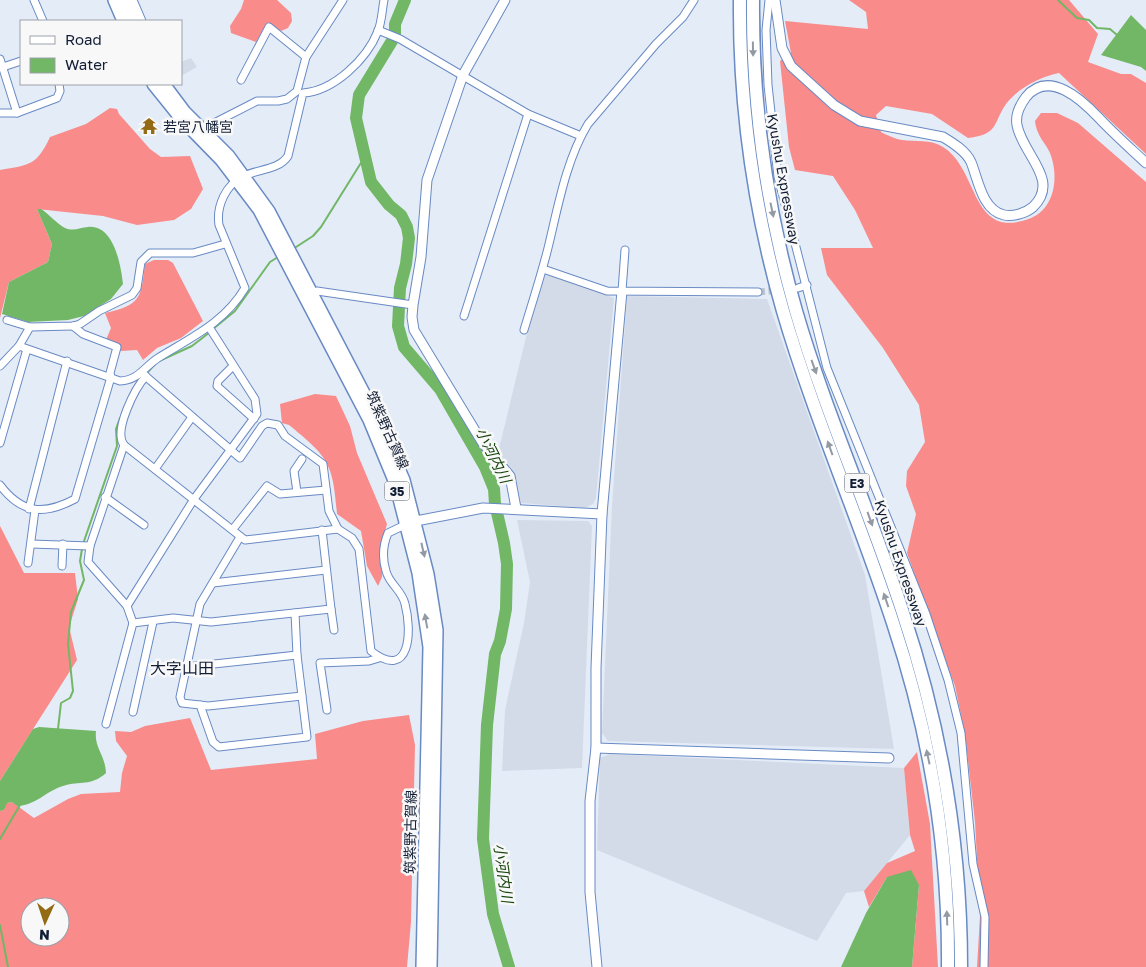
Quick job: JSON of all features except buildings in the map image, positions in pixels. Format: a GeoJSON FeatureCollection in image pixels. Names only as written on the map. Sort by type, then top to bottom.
{"type":"FeatureCollection","features":[{"type":"Feature","properties":{"kind":"highway","name":"Kyushu Expressway"},"geometry":{"type":"LineString","coordinates":[[740,0],[743,96],[754,183],[762,226],[793,344],[874,566],[916,702],[931,770],[941,837],[947,905],[948,967]]}},
{"type":"Feature","properties":{"kind":"highway","name":"Kyushu Expressway"},"geometry":{"type":"LineString","coordinates":[[752,0],[756,97],[767,185],[776,229],[806,345],[900,604],[930,703],[950,806],[960,904],[961,967]]}},
{"type":"Feature","properties":{"kind":"main road"},"geometry":{"type":"LineString","coordinates":[[114,0],[123,20]]}},
{"type":"Feature","properties":{"kind":"main road"},"geometry":{"type":"LineString","coordinates":[[124,0],[133,20]]}},
{"type":"Feature","properties":{"kind":"main road","name":"筑紫野古賀線"},"geometry":{"type":"LineString","coordinates":[[154,85],[182,120],[242,178],[282,233],[387,440],[404,480],[429,646],[422,967]]}},
{"type":"Feature","properties":{"kind":"main road","name":"筑紫野古賀線"},"geometry":{"type":"LineString","coordinates":[[165,85],[185,112],[229,156],[242,178],[369,420],[411,522],[435,609],[438,647],[431,967]]}},
{"type":"Feature","properties":{"kind":"street"},"geometry":{"type":"LineString","coordinates":[[34,0],[43,20]]}},
{"type":"Feature","properties":{"kind":"street"},"geometry":{"type":"LineString","coordinates":[[133,0],[142,20]]}},
{"type":"Feature","properties":{"kind":"street"},"geometry":{"type":"LineString","coordinates":[[212,124],[258,101],[287,99],[300,92],[324,88],[338,80],[370,46],[380,31],[384,0]]}},
{"type":"Feature","properties":{"kind":"street"},"geometry":{"type":"LineString","coordinates":[[505,0],[463,75],[427,180],[422,257],[410,305],[414,330],[482,442],[510,476],[512,508]]}},
{"type":"Feature","properties":{"kind":"street"},"geometry":{"type":"LineString","coordinates":[[524,330],[543,269],[562,195],[581,136],[588,124],[656,44],[683,17],[694,0]]}},
{"type":"Feature","properties":{"kind":"street"},"geometry":{"type":"LineString","coordinates":[[769,0],[766,30],[768,85],[778,177],[807,284],[827,368],[858,450],[926,614],[948,680],[961,733],[972,864],[985,917],[984,967]]}},
{"type":"Feature","properties":{"kind":"street"},"geometry":{"type":"LineString","coordinates":[[775,0],[782,48],[791,66],[834,105],[860,121],[943,137],[952,142],[971,162],[979,186],[990,205],[1003,215],[1022,214],[1031,209],[1044,190],[1042,174],[1022,139],[1017,126],[1017,115],[1021,104],[1033,90],[1053,86],[1073,94],[1146,163]]}},
{"type":"Feature","properties":{"kind":"street"},"geometry":{"type":"LineString","coordinates":[[338,529],[245,540],[124,445],[121,441],[121,428],[135,391],[156,359],[185,344],[209,327],[234,306],[245,288],[225,244],[219,225],[218,212],[228,189],[242,178],[284,163],[288,156],[306,58],[341,1]]}},
{"type":"Feature","properties":{"kind":"street"},"geometry":{"type":"LineString","coordinates":[[241,80],[269,27],[306,58]]}},
{"type":"Feature","properties":{"kind":"street"},"geometry":{"type":"LineString","coordinates":[[380,31],[400,38],[528,114],[581,136]]}},
{"type":"Feature","properties":{"kind":"street"},"geometry":{"type":"LineString","coordinates":[[0,59],[17,114]]}},
{"type":"Feature","properties":{"kind":"street"},"geometry":{"type":"LineString","coordinates":[[3,67],[20,61]]}},
{"type":"Feature","properties":{"kind":"street"},"geometry":{"type":"LineString","coordinates":[[0,113],[17,114],[57,98],[60,91],[58,85]]}},
{"type":"Feature","properties":{"kind":"street"},"geometry":{"type":"LineString","coordinates":[[464,316],[528,114]]}},
{"type":"Feature","properties":{"kind":"street"},"geometry":{"type":"LineString","coordinates":[[7,320],[30,327],[73,326],[132,296],[137,288],[141,262],[150,253],[192,254],[225,244]]}},
{"type":"Feature","properties":{"kind":"street"},"geometry":{"type":"LineString","coordinates":[[597,967],[590,892],[590,801],[596,748],[596,668],[602,514],[625,250]]}},
{"type":"Feature","properties":{"kind":"street"},"geometry":{"type":"LineString","coordinates":[[543,269],[607,291],[758,292]]}},
{"type":"Feature","properties":{"kind":"street"},"geometry":{"type":"LineString","coordinates":[[798,288],[807,284]]}},
{"type":"Feature","properties":{"kind":"street"},"geometry":{"type":"LineString","coordinates":[[312,293],[316,291],[410,305]]}},
{"type":"Feature","properties":{"kind":"street"},"geometry":{"type":"LineString","coordinates":[[0,485],[20,506],[32,509],[53,508],[75,499],[111,377],[110,373],[117,347],[83,334],[73,326]]}},
{"type":"Feature","properties":{"kind":"street"},"geometry":{"type":"LineString","coordinates":[[0,366],[19,346],[30,327]]}},
{"type":"Feature","properties":{"kind":"street"},"geometry":{"type":"LineString","coordinates":[[127,606],[194,500],[254,419],[258,409],[255,399],[209,327]]}},
{"type":"Feature","properties":{"kind":"street"},"geometry":{"type":"LineString","coordinates":[[19,346],[111,377],[128,380],[144,375]]}},
{"type":"Feature","properties":{"kind":"street"},"geometry":{"type":"LineString","coordinates":[[0,444],[27,349]]}},
{"type":"Feature","properties":{"kind":"street"},"geometry":{"type":"LineString","coordinates":[[28,563],[31,544],[32,509],[67,361]]}},
{"type":"Feature","properties":{"kind":"street"},"geometry":{"type":"LineString","coordinates":[[233,366],[218,381],[218,386],[254,419]]}},
{"type":"Feature","properties":{"kind":"street"},"geometry":{"type":"LineString","coordinates":[[144,375],[240,458],[262,426],[267,423],[274,423],[285,436],[323,464],[329,511],[338,529],[352,538],[359,549],[370,651],[379,658]]}},
{"type":"Feature","properties":{"kind":"street"},"geometry":{"type":"LineString","coordinates":[[155,469],[192,417]]}},
{"type":"Feature","properties":{"kind":"street"},"geometry":{"type":"LineString","coordinates":[[106,724],[133,623],[127,606],[88,562],[90,546],[105,497],[124,445]]}},
{"type":"Feature","properties":{"kind":"street"},"geometry":{"type":"LineString","coordinates":[[296,492],[294,471],[302,459]]}},
{"type":"Feature","properties":{"kind":"street"},"geometry":{"type":"LineString","coordinates":[[233,529],[267,486],[280,494],[326,490]]}},
{"type":"Feature","properties":{"kind":"street"},"geometry":{"type":"LineString","coordinates":[[105,497],[144,525]]}},
{"type":"Feature","properties":{"kind":"street"},"geometry":{"type":"LineString","coordinates":[[327,710],[320,663],[369,661],[379,658],[396,659],[404,654],[409,645],[406,605],[403,595],[390,580],[386,571],[384,543],[388,533],[411,522],[483,508],[602,514]]}},
{"type":"Feature","properties":{"kind":"street"},"geometry":{"type":"LineString","coordinates":[[322,530],[334,630]]}},
{"type":"Feature","properties":{"kind":"street"},"geometry":{"type":"LineString","coordinates":[[240,537],[200,604],[180,697],[182,703],[208,706],[302,696]]}},
{"type":"Feature","properties":{"kind":"street"},"geometry":{"type":"LineString","coordinates":[[31,544],[90,546]]}},
{"type":"Feature","properties":{"kind":"street"},"geometry":{"type":"LineString","coordinates":[[62,566],[63,544]]}},
{"type":"Feature","properties":{"kind":"street"},"geometry":{"type":"LineString","coordinates":[[212,583],[326,570]]}},
{"type":"Feature","properties":{"kind":"street"},"geometry":{"type":"LineString","coordinates":[[133,623],[173,618],[211,622],[331,609]]}},
{"type":"Feature","properties":{"kind":"street"},"geometry":{"type":"LineString","coordinates":[[200,705],[213,742],[219,747],[307,737],[297,655],[295,613]]}},
{"type":"Feature","properties":{"kind":"street"},"geometry":{"type":"LineString","coordinates":[[133,712],[153,622]]}},
{"type":"Feature","properties":{"kind":"street"},"geometry":{"type":"LineString","coordinates":[[186,667],[297,655]]}},
{"type":"Feature","properties":{"kind":"street"},"geometry":{"type":"LineString","coordinates":[[596,748],[889,758]]}},
{"type":"Feature","properties":{"kind":"shaded area"},"geometry":{"type":"Polygon","coordinates":[[[244,0],[277,0],[291,13],[292,21],[288,28],[281,31],[267,23],[256,42],[231,33],[230,26],[241,9],[244,0]]]}},
{"type":"Feature","properties":{"kind":"shaded area"},"geometry":{"type":"Polygon","coordinates":[[[849,0],[1069,0],[1098,34],[1088,62],[1121,74],[1131,74],[1146,83],[1146,154],[1059,73],[1044,77],[1023,88],[1006,104],[990,131],[978,136],[968,138],[932,114],[886,106],[876,115],[881,132],[894,138],[928,142],[943,147],[955,158],[964,171],[986,212],[997,220],[1011,223],[1031,218],[1045,208],[1052,193],[1054,167],[1035,121],[1041,113],[1057,113],[1078,123],[1146,182],[1146,967],[977,967],[980,916],[975,822],[965,734],[955,686],[907,553],[916,514],[906,486],[907,471],[925,442],[919,405],[883,348],[827,275],[821,248],[873,248],[855,210],[833,176],[795,170],[789,147],[780,61],[791,53],[785,21],[868,29],[866,12],[849,0]]]}},
{"type":"Feature","properties":{"kind":"shaded area"},"geometry":{"type":"Polygon","coordinates":[[[191,58],[197,67],[182,75],[182,62],[191,58]]]}},
{"type":"Feature","properties":{"kind":"shaded area"},"geometry":{"type":"Polygon","coordinates":[[[110,108],[117,109],[119,114],[150,149],[161,157],[190,156],[203,189],[191,209],[174,220],[137,225],[103,216],[37,209],[52,244],[48,262],[9,282],[0,318],[0,170],[26,165],[41,153],[50,137],[86,124],[110,108]]]}},
{"type":"Feature","properties":{"kind":"shaded area"},"geometry":{"type":"Polygon","coordinates":[[[154,260],[168,260],[173,263],[203,321],[181,338],[157,348],[143,360],[137,350],[121,351],[105,342],[111,328],[105,313],[126,307],[137,298],[142,285],[145,264],[154,260]]]}},
{"type":"Feature","properties":{"kind":"shaded area"},"geometry":{"type":"Polygon","coordinates":[[[546,273],[614,298],[596,498],[593,504],[585,508],[521,503],[516,480],[509,465],[498,453],[526,337],[546,273]]]}},
{"type":"Feature","properties":{"kind":"shaded area"},"geometry":{"type":"Polygon","coordinates":[[[627,296],[767,299],[865,575],[894,749],[608,741],[602,733],[612,506],[627,296]]]}},
{"type":"Feature","properties":{"kind":"shaded area"},"geometry":{"type":"Polygon","coordinates":[[[315,394],[336,396],[350,426],[357,453],[387,524],[382,542],[382,577],[378,586],[367,566],[361,531],[337,514],[333,483],[326,462],[302,436],[289,425],[282,423],[280,404],[315,394]]]}},
{"type":"Feature","properties":{"kind":"shaded area"},"geometry":{"type":"Polygon","coordinates":[[[517,520],[588,521],[592,526],[582,768],[502,771],[505,710],[524,623],[530,582],[517,520]]]}},
{"type":"Feature","properties":{"kind":"shaded area"},"geometry":{"type":"Polygon","coordinates":[[[0,526],[24,573],[75,573],[78,599],[69,627],[77,660],[0,781],[0,526]]]}},
{"type":"Feature","properties":{"kind":"shaded area"},"geometry":{"type":"Polygon","coordinates":[[[409,715],[415,745],[411,922],[407,967],[0,967],[0,811],[4,810],[6,803],[12,802],[34,818],[81,794],[120,792],[122,773],[127,756],[116,741],[115,731],[131,732],[145,726],[190,718],[211,770],[317,759],[315,734],[363,721],[409,715]]]}},
{"type":"Feature","properties":{"kind":"shaded area"},"geometry":{"type":"Polygon","coordinates":[[[917,752],[930,824],[938,967],[912,967],[919,885],[887,877],[869,907],[864,891],[887,863],[915,851],[910,835],[904,768],[917,752]]]}},
{"type":"Feature","properties":{"kind":"shaded area"},"geometry":{"type":"Polygon","coordinates":[[[610,754],[904,768],[910,835],[864,891],[846,893],[817,941],[597,850],[600,758],[610,754]]]}},
{"type":"Feature","properties":{"kind":"water"},"geometry":{"type":"Polygon","coordinates":[[[1131,15],[1146,30],[1146,71],[1141,67],[1101,55],[1131,15]]]}},
{"type":"Feature","properties":{"kind":"water"},"geometry":{"type":"Polygon","coordinates":[[[37,209],[41,209],[65,228],[88,227],[97,228],[104,232],[110,239],[118,257],[123,284],[111,299],[84,316],[68,320],[28,322],[2,314],[9,282],[48,262],[52,244],[37,209]]]}},
{"type":"Feature","properties":{"kind":"water"},"geometry":{"type":"Polygon","coordinates":[[[39,727],[96,731],[97,742],[106,773],[90,782],[69,784],[57,788],[29,804],[17,806],[12,802],[7,803],[4,810],[0,811],[0,781],[33,729],[39,727]]]}},
{"type":"Feature","properties":{"kind":"water"},"geometry":{"type":"Polygon","coordinates":[[[911,870],[919,885],[912,967],[841,967],[866,913],[887,877],[911,870]]]}},
{"type":"Feature","properties":{"kind":"waterway","name":"小河内川"},"geometry":{"type":"LineString","coordinates":[[405,0],[395,24],[395,36],[359,95],[356,118],[371,182],[389,205],[401,215],[407,227],[409,238],[406,264],[400,288],[398,326],[404,347],[440,389],[485,467],[494,489],[495,504],[504,543],[507,564],[506,609],[500,641],[495,654],[487,725],[483,839],[493,914],[509,967]]}},
{"type":"Feature","properties":{"kind":"waterway"},"geometry":{"type":"LineString","coordinates":[[1058,0],[1077,18],[1089,20],[1097,28],[1110,29],[1117,35]]}},
{"type":"Feature","properties":{"kind":"waterway"},"geometry":{"type":"LineString","coordinates":[[293,249],[313,236],[321,227],[364,158]]}},
{"type":"Feature","properties":{"kind":"waterway"},"geometry":{"type":"LineString","coordinates":[[213,329],[235,311],[270,262],[278,257]]}},
{"type":"Feature","properties":{"kind":"waterway"},"geometry":{"type":"LineString","coordinates":[[146,374],[157,362],[192,346],[210,332]]}},
{"type":"Feature","properties":{"kind":"waterway"},"geometry":{"type":"LineString","coordinates":[[132,391],[140,379]]}},
{"type":"Feature","properties":{"kind":"waterway"},"geometry":{"type":"LineString","coordinates":[[83,544],[117,446],[116,429],[120,418]]}},
{"type":"Feature","properties":{"kind":"waterway"},"geometry":{"type":"LineString","coordinates":[[58,729],[61,703],[70,698],[73,691],[68,644],[71,612],[84,580],[80,561],[82,549]]}},
{"type":"Feature","properties":{"kind":"waterway"},"geometry":{"type":"LineString","coordinates":[[0,839],[20,805]]}},
{"type":"Feature","properties":{"kind":"waterway"},"geometry":{"type":"LineString","coordinates":[[0,925],[8,967]]}},
{"type":"Feature","properties":{"kind":"tunnel"},"geometry":{"type":"LineString","coordinates":[[758,292],[780,290]]}},
{"type":"Feature","properties":{"kind":"place","name":"若宮八幡宮"},"geometry":{"type":"Point","coordinates":[149,126]}},
{"type":"Feature","properties":{"kind":"district","name":"大字山田"},"geometry":{"type":"Point","coordinates":[182,668]}}]}
